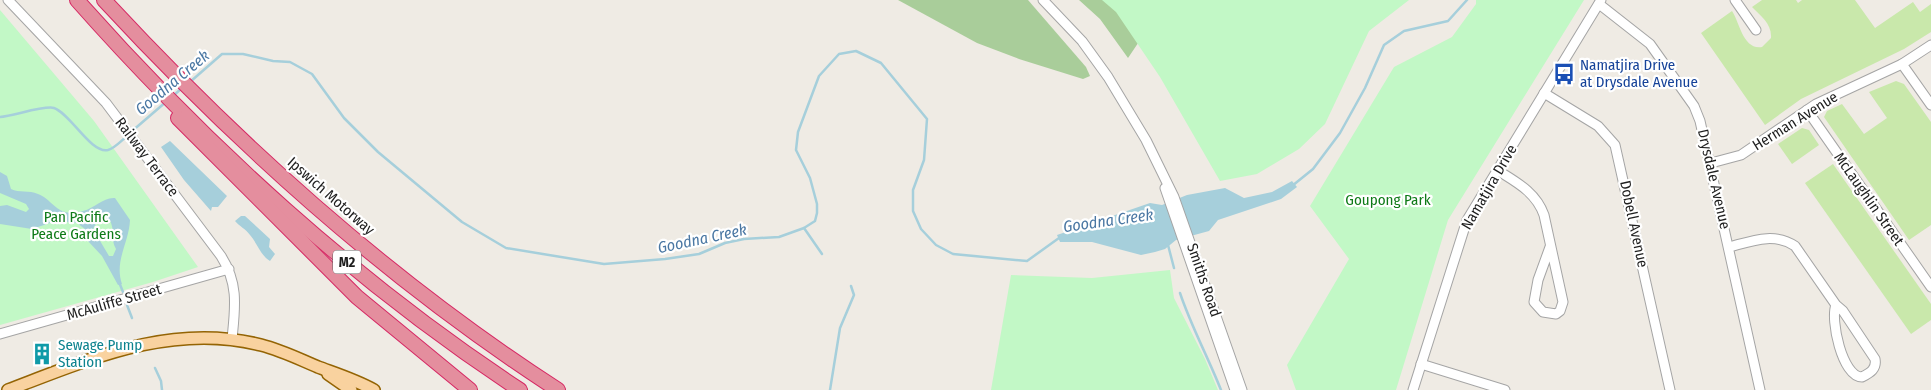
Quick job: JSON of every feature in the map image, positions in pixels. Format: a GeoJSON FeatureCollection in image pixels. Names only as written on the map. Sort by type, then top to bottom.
{"type":"FeatureCollection","features":[{"type":"Feature","properties":{"kind":"highway","name":"M2"},"geometry":{"type":"LineString","coordinates":[[78,0],[141,68],[153,87],[185,119],[345,260],[419,319],[520,390]]}},
{"type":"Feature","properties":{"kind":"highway","name":"Ipswich Motorway"},"geometry":{"type":"LineString","coordinates":[[104,0],[171,70],[301,192],[391,269],[465,326],[558,390]]}},
{"type":"Feature","properties":{"kind":"highway"},"geometry":{"type":"LineString","coordinates":[[185,119],[357,297],[470,390]]}},
{"type":"Feature","properties":{"kind":"highway"},"geometry":{"type":"LineString","coordinates":[[439,366],[462,390]]}},
{"type":"Feature","properties":{"kind":"main road"},"geometry":{"type":"LineString","coordinates":[[9,389],[143,343],[184,338],[232,340],[281,351],[352,379],[374,390]]}},
{"type":"Feature","properties":{"kind":"main road"},"geometry":{"type":"LineString","coordinates":[[318,367],[351,390]]}},
{"type":"Feature","properties":{"kind":"street","name":"Railway Terrace"},"geometry":{"type":"LineString","coordinates":[[8,0],[78,71],[118,119],[229,269],[236,300],[232,340]]}},
{"type":"Feature","properties":{"kind":"street","name":"Smiths Road"},"geometry":{"type":"LineString","coordinates":[[1043,0],[1082,41],[1134,118],[1171,198],[1242,390]]}},
{"type":"Feature","properties":{"kind":"street"},"geometry":{"type":"LineString","coordinates":[[1735,0],[1756,30]]}},
{"type":"Feature","properties":{"kind":"street","name":"Namatjira Drive"},"geometry":{"type":"LineString","coordinates":[[1412,390],[1462,231],[1497,170],[1600,2]]}},
{"type":"Feature","properties":{"kind":"street","name":"Drysdale Avenue"},"geometry":{"type":"LineString","coordinates":[[1600,2],[1636,31],[1658,53],[1694,106],[1700,120],[1711,162],[1760,390]]}},
{"type":"Feature","properties":{"kind":"street","name":"Herman Avenue"},"geometry":{"type":"LineString","coordinates":[[1711,162],[1741,155],[1807,110],[1902,64],[1931,45]]}},
{"type":"Feature","properties":{"kind":"street"},"geometry":{"type":"LineString","coordinates":[[1902,64],[1931,105]]}},
{"type":"Feature","properties":{"kind":"street","name":"Dobell Avenue"},"geometry":{"type":"LineString","coordinates":[[1544,93],[1598,126],[1616,146],[1670,390]]}},
{"type":"Feature","properties":{"kind":"street","name":"McLaughlin Street"},"geometry":{"type":"LineString","coordinates":[[1807,110],[1931,287]]}},
{"type":"Feature","properties":{"kind":"street"},"geometry":{"type":"LineString","coordinates":[[1497,170],[1522,186],[1537,201],[1544,215],[1563,302],[1560,311],[1556,314],[1543,312],[1534,302],[1538,280],[1550,247]]}},
{"type":"Feature","properties":{"kind":"street"},"geometry":{"type":"LineString","coordinates":[[1729,247],[1765,238],[1787,241],[1802,254],[1875,359],[1876,363],[1873,370],[1862,377],[1852,374],[1845,364],[1834,314],[1836,305]]}},
{"type":"Feature","properties":{"kind":"street","name":"Smiths Road"},"geometry":{"type":"LineString","coordinates":[[1187,243],[1235,390]]}},
{"type":"Feature","properties":{"kind":"street","name":"McAuliffe Street"},"geometry":{"type":"LineString","coordinates":[[0,334],[229,269]]}},
{"type":"Feature","properties":{"kind":"street"},"geometry":{"type":"LineString","coordinates":[[1421,364],[1505,390]]}},
{"type":"Feature","properties":{"kind":"green space"},"geometry":{"type":"Polygon","coordinates":[[[898,0],[1028,0],[1086,67],[1090,76],[1083,79],[1019,59],[977,43],[898,0]]]}},
{"type":"Feature","properties":{"kind":"green space"},"geometry":{"type":"Polygon","coordinates":[[[1079,0],[1167,0],[1128,58],[1100,19],[1079,0]]]}},
{"type":"Feature","properties":{"kind":"green space"},"geometry":{"type":"Polygon","coordinates":[[[1102,0],[1409,0],[1369,31],[1325,124],[1299,149],[1257,174],[1220,181],[1160,77],[1116,12],[1102,0]]]}},
{"type":"Feature","properties":{"kind":"green space","name":"Goupong Park"},"geometry":{"type":"Polygon","coordinates":[[[1476,0],[1584,0],[1448,220],[1396,390],[1296,390],[1287,365],[1349,259],[1310,206],[1394,67],[1452,37],[1476,4],[1476,0]]]}},
{"type":"Feature","properties":{"kind":"green space"},"geometry":{"type":"Polygon","coordinates":[[[1762,0],[1796,0],[1798,3],[1802,0],[1855,0],[1875,28],[1913,2],[1920,12],[1931,4],[1931,32],[1904,49],[1801,99],[1765,125],[1701,33],[1732,11],[1746,40],[1756,47],[1762,47],[1771,38],[1770,29],[1752,7],[1762,0]]]}},
{"type":"Feature","properties":{"kind":"green space","name":"Pan Pacific Peace Gardens"},"geometry":{"type":"Polygon","coordinates":[[[0,10],[94,121],[198,267],[153,282],[0,325],[0,10]]]}},
{"type":"Feature","properties":{"kind":"green space"},"geometry":{"type":"Polygon","coordinates":[[[1896,81],[1904,84],[1931,122],[1931,225],[1909,240],[1824,117],[1827,111],[1842,104],[1864,134],[1887,118],[1869,92],[1896,81]]]}},
{"type":"Feature","properties":{"kind":"green space"},"geometry":{"type":"Polygon","coordinates":[[[1802,128],[1809,130],[1819,145],[1792,164],[1778,144],[1802,128]]]}},
{"type":"Feature","properties":{"kind":"green space"},"geometry":{"type":"Polygon","coordinates":[[[1833,164],[1931,304],[1931,320],[1911,334],[1805,183],[1833,164]]]}},
{"type":"Feature","properties":{"kind":"green space"},"geometry":{"type":"Polygon","coordinates":[[[1170,270],[1174,298],[1205,359],[1218,390],[991,390],[1011,275],[1092,278],[1170,270]]]}},
{"type":"Feature","properties":{"kind":"water"},"geometry":{"type":"Polygon","coordinates":[[[170,141],[227,196],[218,207],[212,207],[211,211],[184,180],[161,147],[170,141]]]}},
{"type":"Feature","properties":{"kind":"water"},"geometry":{"type":"Polygon","coordinates":[[[0,172],[7,176],[11,189],[38,194],[67,213],[83,211],[107,199],[115,198],[130,220],[120,268],[122,284],[118,285],[102,256],[87,240],[85,229],[77,223],[56,221],[32,229],[0,224],[0,206],[7,205],[26,212],[29,209],[26,204],[0,193],[0,172]],[[99,218],[93,229],[109,256],[113,256],[116,249],[109,219],[99,218]]]}},
{"type":"Feature","properties":{"kind":"water"},"geometry":{"type":"Polygon","coordinates":[[[1292,181],[1297,187],[1281,199],[1218,220],[1209,231],[1176,240],[1165,249],[1155,252],[1141,255],[1092,242],[1060,242],[1057,235],[1150,203],[1162,205],[1187,195],[1225,188],[1244,198],[1272,192],[1292,181]]]}},
{"type":"Feature","properties":{"kind":"water"},"geometry":{"type":"Polygon","coordinates":[[[241,216],[245,216],[270,239],[269,247],[275,254],[270,261],[264,256],[248,233],[235,221],[241,216]]]}},
{"type":"Feature","properties":{"kind":"waterway","name":"Goodna Creek"},"geometry":{"type":"LineString","coordinates":[[1292,186],[1313,169],[1340,133],[1365,88],[1384,45],[1404,31],[1448,21],[1467,0]]}},
{"type":"Feature","properties":{"kind":"waterway","name":"Goodna Creek"},"geometry":{"type":"LineString","coordinates":[[190,82],[222,54],[243,54],[273,61],[290,62],[312,74],[344,118],[378,152],[462,222],[506,248],[604,264],[699,254],[725,243],[744,239],[779,237],[804,228],[815,221],[817,204],[810,178],[796,150],[798,132],[819,76],[839,54],[856,51],[881,63],[927,119],[924,160],[913,190],[913,211],[921,229],[936,245],[953,254],[1027,261],[1059,238]]}},
{"type":"Feature","properties":{"kind":"waterway","name":"Goodna Creek"},"geometry":{"type":"LineString","coordinates":[[173,96],[182,88]]}},
{"type":"Feature","properties":{"kind":"waterway","name":"Goodna Creek"},"geometry":{"type":"LineString","coordinates":[[131,132],[167,101]]}},
{"type":"Feature","properties":{"kind":"waterway","name":"Goodna Creek"},"geometry":{"type":"LineString","coordinates":[[0,117],[44,108],[54,108],[61,112],[88,140],[101,150],[111,149],[127,136]]}},
{"type":"Feature","properties":{"kind":"waterway"},"geometry":{"type":"LineString","coordinates":[[804,228],[822,254]]}},
{"type":"Feature","properties":{"kind":"waterway"},"geometry":{"type":"LineString","coordinates":[[1168,245],[1174,268]]}},
{"type":"Feature","properties":{"kind":"waterway"},"geometry":{"type":"LineString","coordinates":[[119,282],[123,292]]}},
{"type":"Feature","properties":{"kind":"waterway"},"geometry":{"type":"LineString","coordinates":[[830,390],[840,328],[854,295],[851,286]]}},
{"type":"Feature","properties":{"kind":"waterway"},"geometry":{"type":"LineString","coordinates":[[1180,293],[1221,390]]}},
{"type":"Feature","properties":{"kind":"waterway"},"geometry":{"type":"LineString","coordinates":[[127,305],[132,318]]}},
{"type":"Feature","properties":{"kind":"waterway"},"geometry":{"type":"LineString","coordinates":[[155,368],[161,381],[162,390]]}},
{"type":"Feature","properties":{"kind":"place","name":"Namatjira Drive at Drysdale Avenue"},"geometry":{"type":"Point","coordinates":[1564,74]}},
{"type":"Feature","properties":{"kind":"place","name":"Sewage Pump Station"},"geometry":{"type":"Point","coordinates":[42,354]}}]}
